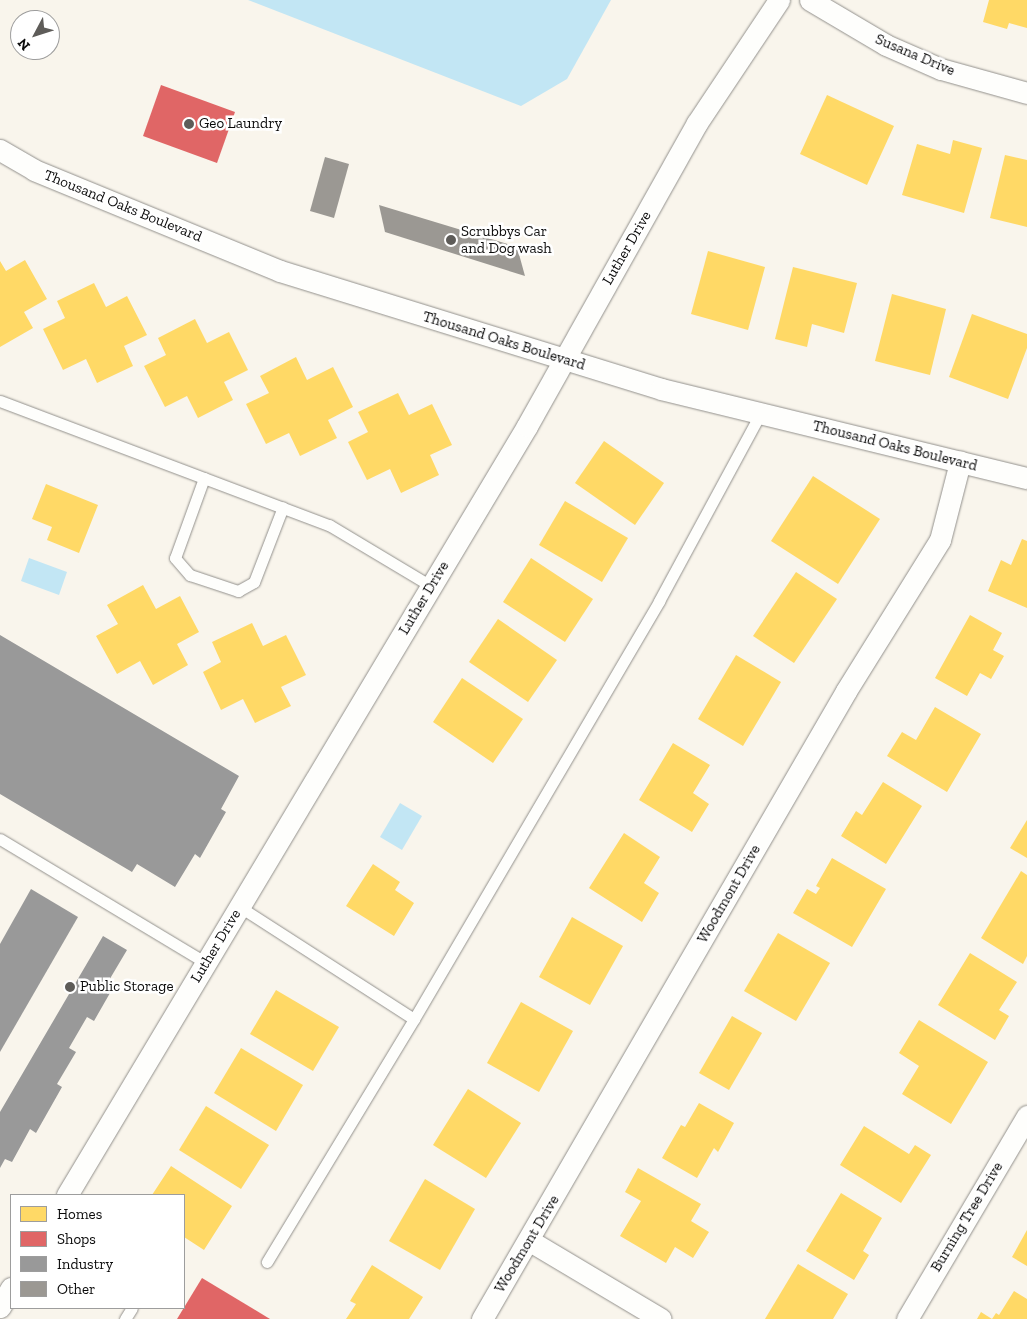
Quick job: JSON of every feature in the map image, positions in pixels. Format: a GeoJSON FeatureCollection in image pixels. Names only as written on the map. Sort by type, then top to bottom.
{"type":"FeatureCollection","features":[{"type":"Feature","properties":{"kind":"street","name":"Luther Drive"},"geometry":{"type":"LineString","coordinates":[[68,1194],[431,586],[698,123],[779,0]]}},
{"type":"Feature","properties":{"kind":"street","name":"Susana Drive"},"geometry":{"type":"LineString","coordinates":[[810,0],[886,45],[941,69],[1027,93]]}},
{"type":"Feature","properties":{"kind":"street","name":"Thousand Oaks Boulevard"},"geometry":{"type":"LineString","coordinates":[[0,150],[34,170],[280,271],[661,389],[1027,478]]}},
{"type":"Feature","properties":{"kind":"street","name":"Woodmont Drive"},"geometry":{"type":"LineString","coordinates":[[482,1319],[530,1241],[846,691],[940,540],[960,462]]}},
{"type":"Feature","properties":{"kind":"street","name":"Burning Tree Drive"},"geometry":{"type":"LineString","coordinates":[[907,1319],[1027,1116]]}},
{"type":"Feature","properties":{"kind":"street"},"geometry":{"type":"LineString","coordinates":[[530,1241],[661,1319]]}},
{"type":"Feature","properties":{"kind":"street"},"geometry":{"type":"LineString","coordinates":[[0,1307],[10,1290]]}},
{"type":"Feature","properties":{"kind":"lane"},"geometry":{"type":"LineString","coordinates":[[0,401],[330,524],[431,586]]}},
{"type":"Feature","properties":{"kind":"lane"},"geometry":{"type":"LineString","coordinates":[[267,1262],[414,1019],[658,601],[760,414]]}},
{"type":"Feature","properties":{"kind":"lane"},"geometry":{"type":"LineString","coordinates":[[204,478],[175,558],[190,575],[238,591],[254,582],[283,507]]}},
{"type":"Feature","properties":{"kind":"lane"},"geometry":{"type":"LineString","coordinates":[[0,839],[206,963]]}},
{"type":"Feature","properties":{"kind":"lane"},"geometry":{"type":"LineString","coordinates":[[240,906],[414,1019]]}},
{"type":"Feature","properties":{"kind":"water"},"geometry":{"type":"Polygon","coordinates":[[[248,0],[611,0],[567,79],[521,106],[248,0]]]}},
{"type":"Feature","properties":{"kind":"water"},"geometry":{"type":"Polygon","coordinates":[[[29,558],[67,572],[59,595],[21,581],[29,558]]]}},
{"type":"Feature","properties":{"kind":"water"},"geometry":{"type":"Polygon","coordinates":[[[400,803],[422,816],[402,850],[380,837],[400,803]]]}},
{"type":"Feature","properties":{"kind":"building: Homes"},"geometry":{"type":"Polygon","coordinates":[[[989,0],[1027,0],[1027,28],[1009,23],[1007,29],[983,22],[989,0]]]}},
{"type":"Feature","properties":{"kind":"building: Homes"},"geometry":{"type":"Polygon","coordinates":[[[827,95],[894,126],[867,185],[800,154],[827,95]]]}},
{"type":"Feature","properties":{"kind":"building: Homes"},"geometry":{"type":"Polygon","coordinates":[[[953,140],[982,148],[964,213],[902,195],[917,144],[950,154],[953,140]]]}},
{"type":"Feature","properties":{"kind":"building: Homes"},"geometry":{"type":"Polygon","coordinates":[[[1005,155],[1027,160],[1027,227],[990,218],[1005,155]]]}},
{"type":"Feature","properties":{"kind":"building: Homes"},"geometry":{"type":"Polygon","coordinates":[[[708,251],[765,267],[748,330],[691,314],[708,251]]]}},
{"type":"Feature","properties":{"kind":"building: Homes"},"geometry":{"type":"Polygon","coordinates":[[[25,260],[47,299],[24,312],[33,328],[0,347],[0,261],[6,271],[25,260]]]}},
{"type":"Feature","properties":{"kind":"building: Homes"},"geometry":{"type":"Polygon","coordinates":[[[793,267],[857,283],[844,333],[812,324],[807,347],[775,339],[793,267]]]}},
{"type":"Feature","properties":{"kind":"building: Homes"},"geometry":{"type":"Polygon","coordinates":[[[94,283],[106,307],[127,296],[147,335],[124,346],[133,366],[97,383],[86,359],[63,370],[43,329],[65,318],[57,301],[94,283]]]}},
{"type":"Feature","properties":{"kind":"building: Homes"},"geometry":{"type":"Polygon","coordinates":[[[892,294],[946,309],[930,375],[875,361],[892,294]]]}},
{"type":"Feature","properties":{"kind":"building: Homes"},"geometry":{"type":"Polygon","coordinates":[[[972,314],[1027,334],[1027,348],[1008,399],[949,377],[972,314]]]}},
{"type":"Feature","properties":{"kind":"building: Homes"},"geometry":{"type":"Polygon","coordinates":[[[195,319],[207,343],[229,332],[248,370],[224,382],[233,400],[198,418],[187,396],[165,407],[144,366],[166,355],[158,338],[195,319]]]}},
{"type":"Feature","properties":{"kind":"building: Homes"},"geometry":{"type":"Polygon","coordinates":[[[296,357],[307,380],[333,367],[353,407],[328,420],[337,438],[300,456],[289,433],[266,444],[246,404],[269,393],[260,376],[296,357]]]}},
{"type":"Feature","properties":{"kind":"building: Homes"},"geometry":{"type":"Polygon","coordinates":[[[398,393],[409,415],[432,404],[452,445],[430,455],[439,475],[401,493],[390,469],[367,480],[348,442],[368,432],[358,412],[398,393]]]}},
{"type":"Feature","properties":{"kind":"building: Homes"},"geometry":{"type":"Polygon","coordinates":[[[604,441],[664,483],[635,525],[575,483],[604,441]]]}},
{"type":"Feature","properties":{"kind":"building: Homes"},"geometry":{"type":"Polygon","coordinates":[[[813,476],[880,519],[838,584],[771,541],[813,476]]]}},
{"type":"Feature","properties":{"kind":"building: Homes"},"geometry":{"type":"Polygon","coordinates":[[[46,484],[98,505],[79,553],[47,540],[52,527],[32,519],[46,484]]]}},
{"type":"Feature","properties":{"kind":"building: Homes"},"geometry":{"type":"Polygon","coordinates":[[[565,501],[628,538],[602,582],[539,545],[565,501]]]}},
{"type":"Feature","properties":{"kind":"building: Homes"},"geometry":{"type":"Polygon","coordinates":[[[1022,539],[1027,541],[1027,608],[988,591],[1001,560],[1011,565],[1022,539]]]}},
{"type":"Feature","properties":{"kind":"building: Homes"},"geometry":{"type":"Polygon","coordinates":[[[531,558],[593,599],[565,642],[503,602],[531,558]]]}},
{"type":"Feature","properties":{"kind":"building: Homes"},"geometry":{"type":"Polygon","coordinates":[[[796,572],[837,599],[794,663],[753,636],[796,572]]]}},
{"type":"Feature","properties":{"kind":"building: Homes"},"geometry":{"type":"Polygon","coordinates":[[[143,585],[156,609],[180,596],[199,632],[177,644],[188,665],[153,685],[140,661],[117,674],[96,636],[118,624],[107,605],[143,585]]]}},
{"type":"Feature","properties":{"kind":"building: Homes"},"geometry":{"type":"Polygon","coordinates":[[[970,615],[1002,633],[993,650],[1004,656],[991,679],[980,673],[967,696],[935,678],[970,615]]]}},
{"type":"Feature","properties":{"kind":"building: Homes"},"geometry":{"type":"Polygon","coordinates":[[[498,619],[557,660],[528,702],[469,662],[498,619]]]}},
{"type":"Feature","properties":{"kind":"building: Homes"},"geometry":{"type":"Polygon","coordinates":[[[252,623],[263,646],[286,635],[306,675],[281,687],[291,706],[255,723],[243,699],[221,710],[203,672],[221,662],[212,642],[252,623]]]}},
{"type":"Feature","properties":{"kind":"building: Homes"},"geometry":{"type":"Polygon","coordinates":[[[736,655],[781,682],[743,746],[698,719],[736,655]]]}},
{"type":"Feature","properties":{"kind":"building: Homes"},"geometry":{"type":"Polygon","coordinates":[[[462,678],[523,719],[493,763],[433,722],[462,678]]]}},
{"type":"Feature","properties":{"kind":"building: Homes"},"geometry":{"type":"Polygon","coordinates":[[[935,707],[981,734],[947,792],[887,756],[902,732],[916,740],[935,707]]]}},
{"type":"Feature","properties":{"kind":"building: Homes"},"geometry":{"type":"Polygon","coordinates":[[[673,743],[710,765],[693,793],[709,804],[692,832],[639,800],[673,743]]]}},
{"type":"Feature","properties":{"kind":"building: Homes"},"geometry":{"type":"Polygon","coordinates":[[[883,782],[922,806],[886,864],[841,836],[856,811],[862,815],[883,782]]]}},
{"type":"Feature","properties":{"kind":"building: Homes"},"geometry":{"type":"Polygon","coordinates":[[[1027,820],[1027,858],[1010,848],[1027,820]]]}},
{"type":"Feature","properties":{"kind":"building: Homes"},"geometry":{"type":"Polygon","coordinates":[[[624,833],[660,857],[644,883],[659,893],[642,922],[589,888],[624,833]]]}},
{"type":"Feature","properties":{"kind":"building: Homes"},"geometry":{"type":"Polygon","coordinates":[[[832,858],[886,889],[852,947],[793,913],[807,889],[816,894],[820,888],[816,886],[832,858]]]}},
{"type":"Feature","properties":{"kind":"building: Homes"},"geometry":{"type":"Polygon","coordinates":[[[373,864],[400,882],[395,890],[414,903],[394,936],[346,906],[373,864]]]}},
{"type":"Feature","properties":{"kind":"building: Homes"},"geometry":{"type":"Polygon","coordinates":[[[1021,871],[1027,875],[1027,956],[1023,964],[981,938],[1021,871]]]}},
{"type":"Feature","properties":{"kind":"building: Homes"},"geometry":{"type":"Polygon","coordinates":[[[572,917],[623,946],[590,1005],[539,977],[572,917]]]}},
{"type":"Feature","properties":{"kind":"building: Homes"},"geometry":{"type":"Polygon","coordinates":[[[778,933],[830,963],[796,1021],[744,991],[778,933]]]}},
{"type":"Feature","properties":{"kind":"building: Homes"},"geometry":{"type":"Polygon","coordinates":[[[970,953],[1017,982],[999,1010],[1009,1016],[995,1040],[938,1005],[970,953]]]}},
{"type":"Feature","properties":{"kind":"building: Homes"},"geometry":{"type":"Polygon","coordinates":[[[276,990],[339,1027],[313,1071],[250,1034],[276,990]]]}},
{"type":"Feature","properties":{"kind":"building: Homes"},"geometry":{"type":"Polygon","coordinates":[[[521,1002],[573,1031],[539,1092],[487,1063],[521,1002]]]}},
{"type":"Feature","properties":{"kind":"building: Homes"},"geometry":{"type":"Polygon","coordinates":[[[732,1016],[762,1033],[729,1090],[699,1073],[732,1016]]]}},
{"type":"Feature","properties":{"kind":"building: Homes"},"geometry":{"type":"Polygon","coordinates":[[[919,1020],[988,1062],[951,1124],[902,1094],[919,1066],[899,1053],[919,1020]]]}},
{"type":"Feature","properties":{"kind":"building: Homes"},"geometry":{"type":"Polygon","coordinates":[[[241,1048],[303,1085],[276,1131],[214,1093],[241,1048]]]}},
{"type":"Feature","properties":{"kind":"building: Homes"},"geometry":{"type":"Polygon","coordinates":[[[468,1089],[521,1123],[486,1178],[433,1145],[468,1089]]]}},
{"type":"Feature","properties":{"kind":"building: Homes"},"geometry":{"type":"Polygon","coordinates":[[[699,1103],[734,1123],[718,1152],[714,1148],[697,1178],[662,1158],[681,1125],[685,1127],[699,1103]]]}},
{"type":"Feature","properties":{"kind":"building: Homes"},"geometry":{"type":"Polygon","coordinates":[[[206,1106],[269,1145],[241,1189],[179,1150],[206,1106]]]}},
{"type":"Feature","properties":{"kind":"building: Homes"},"geometry":{"type":"Polygon","coordinates":[[[864,1126],[909,1154],[915,1145],[931,1155],[901,1203],[840,1165],[864,1126]]]}},
{"type":"Feature","properties":{"kind":"building: Homes"},"geometry":{"type":"Polygon","coordinates":[[[171,1166],[232,1206],[204,1250],[185,1238],[185,1194],[153,1194],[171,1166]]]}},
{"type":"Feature","properties":{"kind":"building: Homes"},"geometry":{"type":"Polygon","coordinates":[[[638,1168],[701,1204],[691,1221],[709,1232],[693,1258],[675,1247],[666,1263],[620,1236],[641,1201],[625,1192],[638,1168]]]}},
{"type":"Feature","properties":{"kind":"building: Homes"},"geometry":{"type":"Polygon","coordinates":[[[425,1179],[475,1209],[440,1270],[389,1241],[425,1179]]]}},
{"type":"Feature","properties":{"kind":"building: Homes"},"geometry":{"type":"Polygon","coordinates":[[[841,1193],[882,1218],[863,1251],[869,1255],[854,1280],[806,1251],[841,1193]]]}},
{"type":"Feature","properties":{"kind":"building: Homes"},"geometry":{"type":"Polygon","coordinates":[[[1027,1230],[1027,1266],[1012,1257],[1027,1230]]]}},
{"type":"Feature","properties":{"kind":"building: Homes"},"geometry":{"type":"Polygon","coordinates":[[[798,1264],[848,1294],[833,1319],[765,1319],[798,1264]]]}},
{"type":"Feature","properties":{"kind":"building: Homes"},"geometry":{"type":"Polygon","coordinates":[[[372,1265],[423,1297],[409,1319],[346,1319],[356,1304],[350,1301],[372,1265]]]}},
{"type":"Feature","properties":{"kind":"building: Homes"},"geometry":{"type":"Polygon","coordinates":[[[1014,1291],[1027,1299],[1027,1319],[992,1319],[996,1313],[999,1315],[1014,1291]]]}},
{"type":"Feature","properties":{"kind":"building: Homes"},"geometry":{"type":"Polygon","coordinates":[[[981,1312],[992,1319],[977,1319],[981,1312]]]}},
{"type":"Feature","properties":{"kind":"building: Shops","name":"Geo Laundry"},"geometry":{"type":"Polygon","coordinates":[[[161,85],[235,112],[217,163],[143,136],[161,85]]]}},
{"type":"Feature","properties":{"kind":"building: Shops"},"geometry":{"type":"Polygon","coordinates":[[[202,1278],[270,1319],[177,1319],[185,1309],[185,1306],[202,1278]]]}},
{"type":"Feature","properties":{"kind":"building: Industry"},"geometry":{"type":"Polygon","coordinates":[[[0,635],[239,776],[221,809],[226,812],[200,858],[195,854],[175,887],[137,864],[132,872],[0,794],[0,635]]]}},
{"type":"Feature","properties":{"kind":"building: Industry"},"geometry":{"type":"Polygon","coordinates":[[[31,889],[78,917],[0,1052],[0,944],[31,889]]]}},
{"type":"Feature","properties":{"kind":"building: Industry"},"geometry":{"type":"Polygon","coordinates":[[[103,936],[127,950],[108,982],[114,986],[94,1021],[87,1017],[69,1048],[76,1052],[57,1084],[62,1087],[36,1133],[30,1129],[12,1162],[5,1159],[0,1168],[0,1112],[103,936]]]}},
{"type":"Feature","properties":{"kind":"building: Other"},"geometry":{"type":"Polygon","coordinates":[[[325,157],[349,164],[334,218],[310,211],[325,157]]]}},
{"type":"Feature","properties":{"kind":"building: Other","name":"Scrubbys Car and Dog wash"},"geometry":{"type":"Polygon","coordinates":[[[379,205],[517,247],[525,276],[385,232],[379,205]]]}},
{"type":"Feature","properties":{"kind":"place","name":"Geo Laundry"},"geometry":{"type":"Point","coordinates":[189,124]}},
{"type":"Feature","properties":{"kind":"place","name":"Scrubbys Car and Dog wash"},"geometry":{"type":"Point","coordinates":[451,240]}},
{"type":"Feature","properties":{"kind":"place","name":"Public Storage"},"geometry":{"type":"Point","coordinates":[70,987]}}]}
